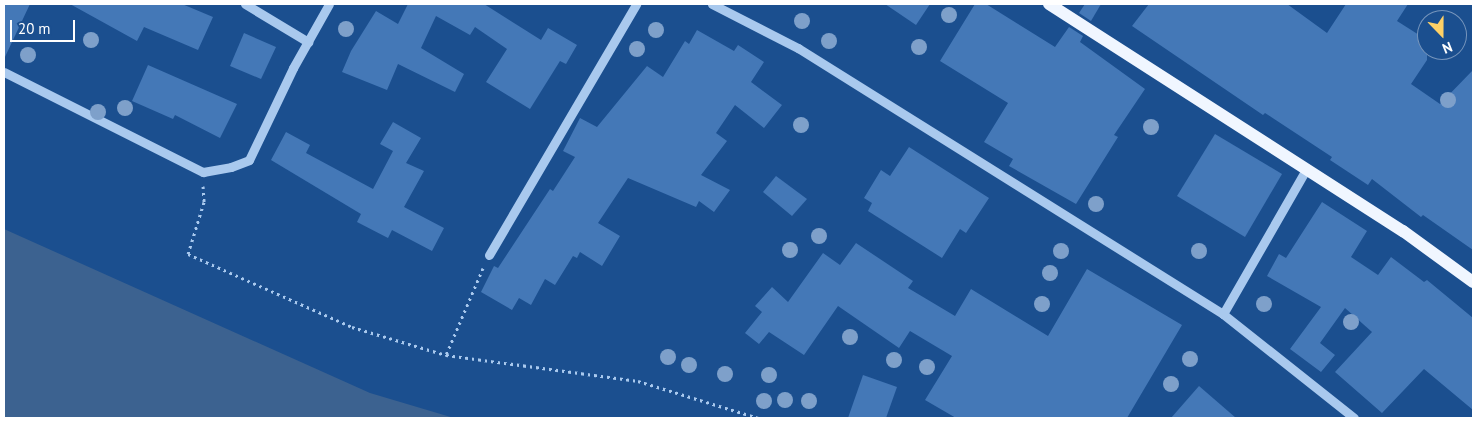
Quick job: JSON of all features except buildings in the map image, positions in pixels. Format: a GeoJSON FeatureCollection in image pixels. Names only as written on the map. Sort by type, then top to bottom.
{"type":"FeatureCollection","features":[{"type":"Feature","properties":{"kind":"main road"},"geometry":{"type":"LineString","coordinates":[[1049,4],[1307,168],[1403,231],[1473,282]]}},
{"type":"Feature","properties":{"kind":"street"},"geometry":{"type":"LineString","coordinates":[[245,4],[308,42]]}},
{"type":"Feature","properties":{"kind":"street"},"geometry":{"type":"LineString","coordinates":[[4,72],[203,172],[231,167],[249,160],[329,4]]}},
{"type":"Feature","properties":{"kind":"street"},"geometry":{"type":"LineString","coordinates":[[489,255],[636,4]]}},
{"type":"Feature","properties":{"kind":"street"},"geometry":{"type":"LineString","coordinates":[[712,4],[798,48],[1222,314],[1354,418]]}},
{"type":"Feature","properties":{"kind":"street"},"geometry":{"type":"LineString","coordinates":[[1222,314],[1307,168]]}},
{"type":"Feature","properties":{"kind":"path"},"geometry":{"type":"LineString","coordinates":[[203,172],[204,202],[188,254],[352,327],[446,355],[638,381],[758,418]]}},
{"type":"Feature","properties":{"kind":"path"},"geometry":{"type":"LineString","coordinates":[[446,355],[489,255]]}},
{"type":"Feature","properties":{"kind":"water"},"geometry":{"type":"Polygon","coordinates":[[[4,229],[370,393],[454,418],[4,418],[4,229]]]}}]}
